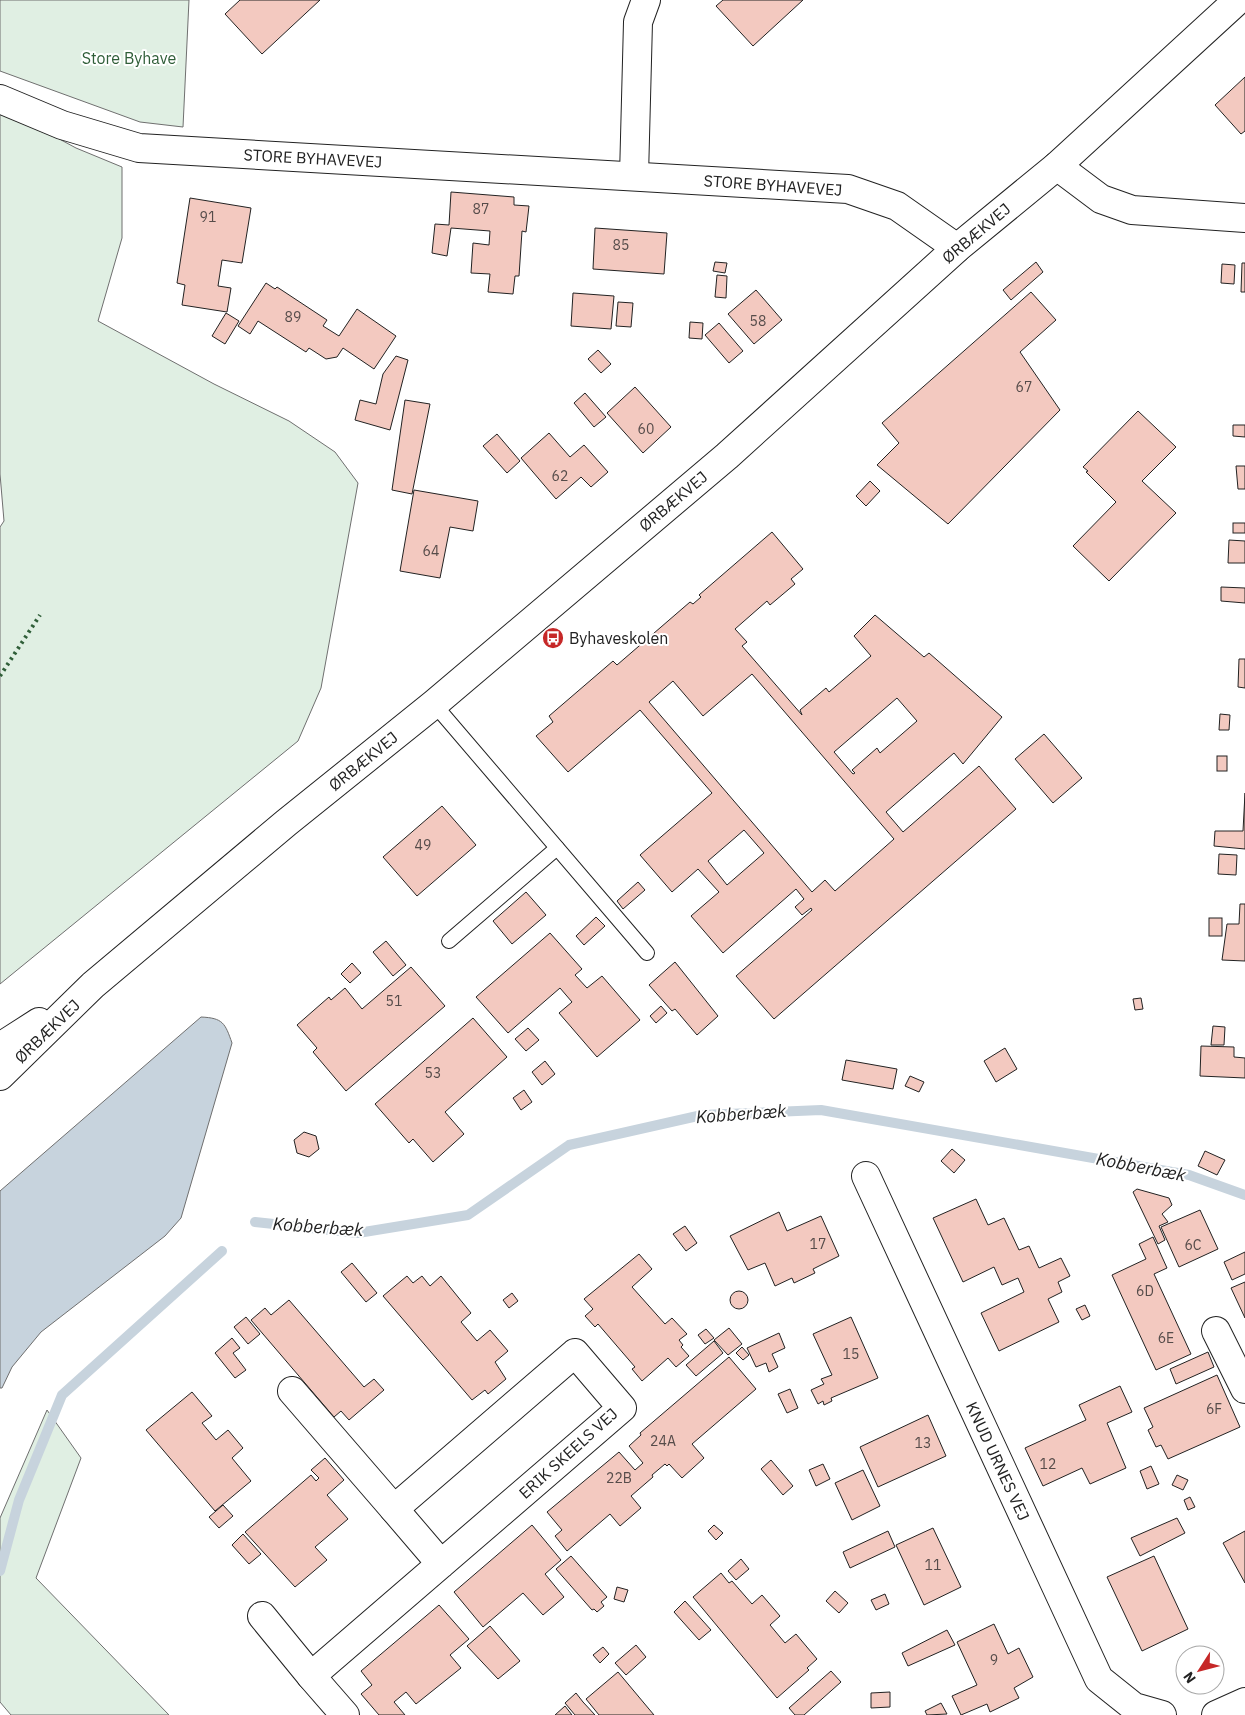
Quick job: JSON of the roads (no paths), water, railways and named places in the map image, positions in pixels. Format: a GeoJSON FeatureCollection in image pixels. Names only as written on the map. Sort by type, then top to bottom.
{"type":"FeatureCollection","features":[{"type":"Feature","properties":{"kind":"street"},"geometry":{"type":"LineString","coordinates":[[634,176],[638,22],[646,0]]}},
{"type":"Feature","properties":{"kind":"street","name":"ØRBÆKVEJ"},"geometry":{"type":"LineString","coordinates":[[0,1076],[93,985],[286,823],[434,704],[727,456],[957,248],[1058,166],[1238,0]]}},
{"type":"Feature","properties":{"kind":"street","name":"STORE BYHAVEVEJ"},"geometry":{"type":"LineString","coordinates":[[0,99],[62,125],[139,148],[848,189],[898,206],[957,248]]}},
{"type":"Feature","properties":{"kind":"street"},"geometry":{"type":"LineString","coordinates":[[1058,166],[1101,199],[1132,210],[1245,218]]}},
{"type":"Feature","properties":{"kind":"street","name":"ØRBÆKVEJ"},"geometry":{"type":"LineString","coordinates":[[0,1047],[93,985]]}},
{"type":"Feature","properties":{"kind":"street","name":"KNUD URNES VEJ"},"geometry":{"type":"LineString","coordinates":[[866,1176],[1099,1679],[1134,1707],[1162,1715]]}},
{"type":"Feature","properties":{"kind":"street"},"geometry":{"type":"LineString","coordinates":[[1216,1331],[1245,1389]]}},
{"type":"Feature","properties":{"kind":"street","name":"ERIK SKEELS VEJ"},"geometry":{"type":"LineString","coordinates":[[311,1676],[622,1408],[575,1353],[394,1509]]}},
{"type":"Feature","properties":{"kind":"street"},"geometry":{"type":"LineString","coordinates":[[292,1392],[441,1564]]}},
{"type":"Feature","properties":{"kind":"street"},"geometry":{"type":"LineString","coordinates":[[262,1616],[345,1715]]}},
{"type":"Feature","properties":{"kind":"street"},"geometry":{"type":"LineString","coordinates":[[1216,1715],[1245,1702]]}},
{"type":"Feature","properties":{"kind":"lane"},"geometry":{"type":"LineString","coordinates":[[434,704],[647,953]]}},
{"type":"Feature","properties":{"kind":"lane"},"geometry":{"type":"LineString","coordinates":[[449,941],[557,848]]}},
{"type":"Feature","properties":{"kind":"waterway","name":"Kobberbæk"},"geometry":{"type":"LineString","coordinates":[[255,1222],[358,1233],[468,1215],[569,1145],[702,1115],[821,1110],[1189,1175],[1245,1195]]}},
{"type":"Feature","properties":{"kind":"waterway","name":"Kobberbæk"},"geometry":{"type":"LineString","coordinates":[[0,1571],[19,1500],[62,1395],[222,1251]]}},
{"type":"Feature","properties":{"kind":"place","name":"Byhaveskolen"},"geometry":{"type":"Point","coordinates":[553,638]}},
{"type":"Feature","properties":{"kind":"park label","name":"Store Byhave"},"geometry":{"type":"Point","coordinates":[129,58]}}]}
